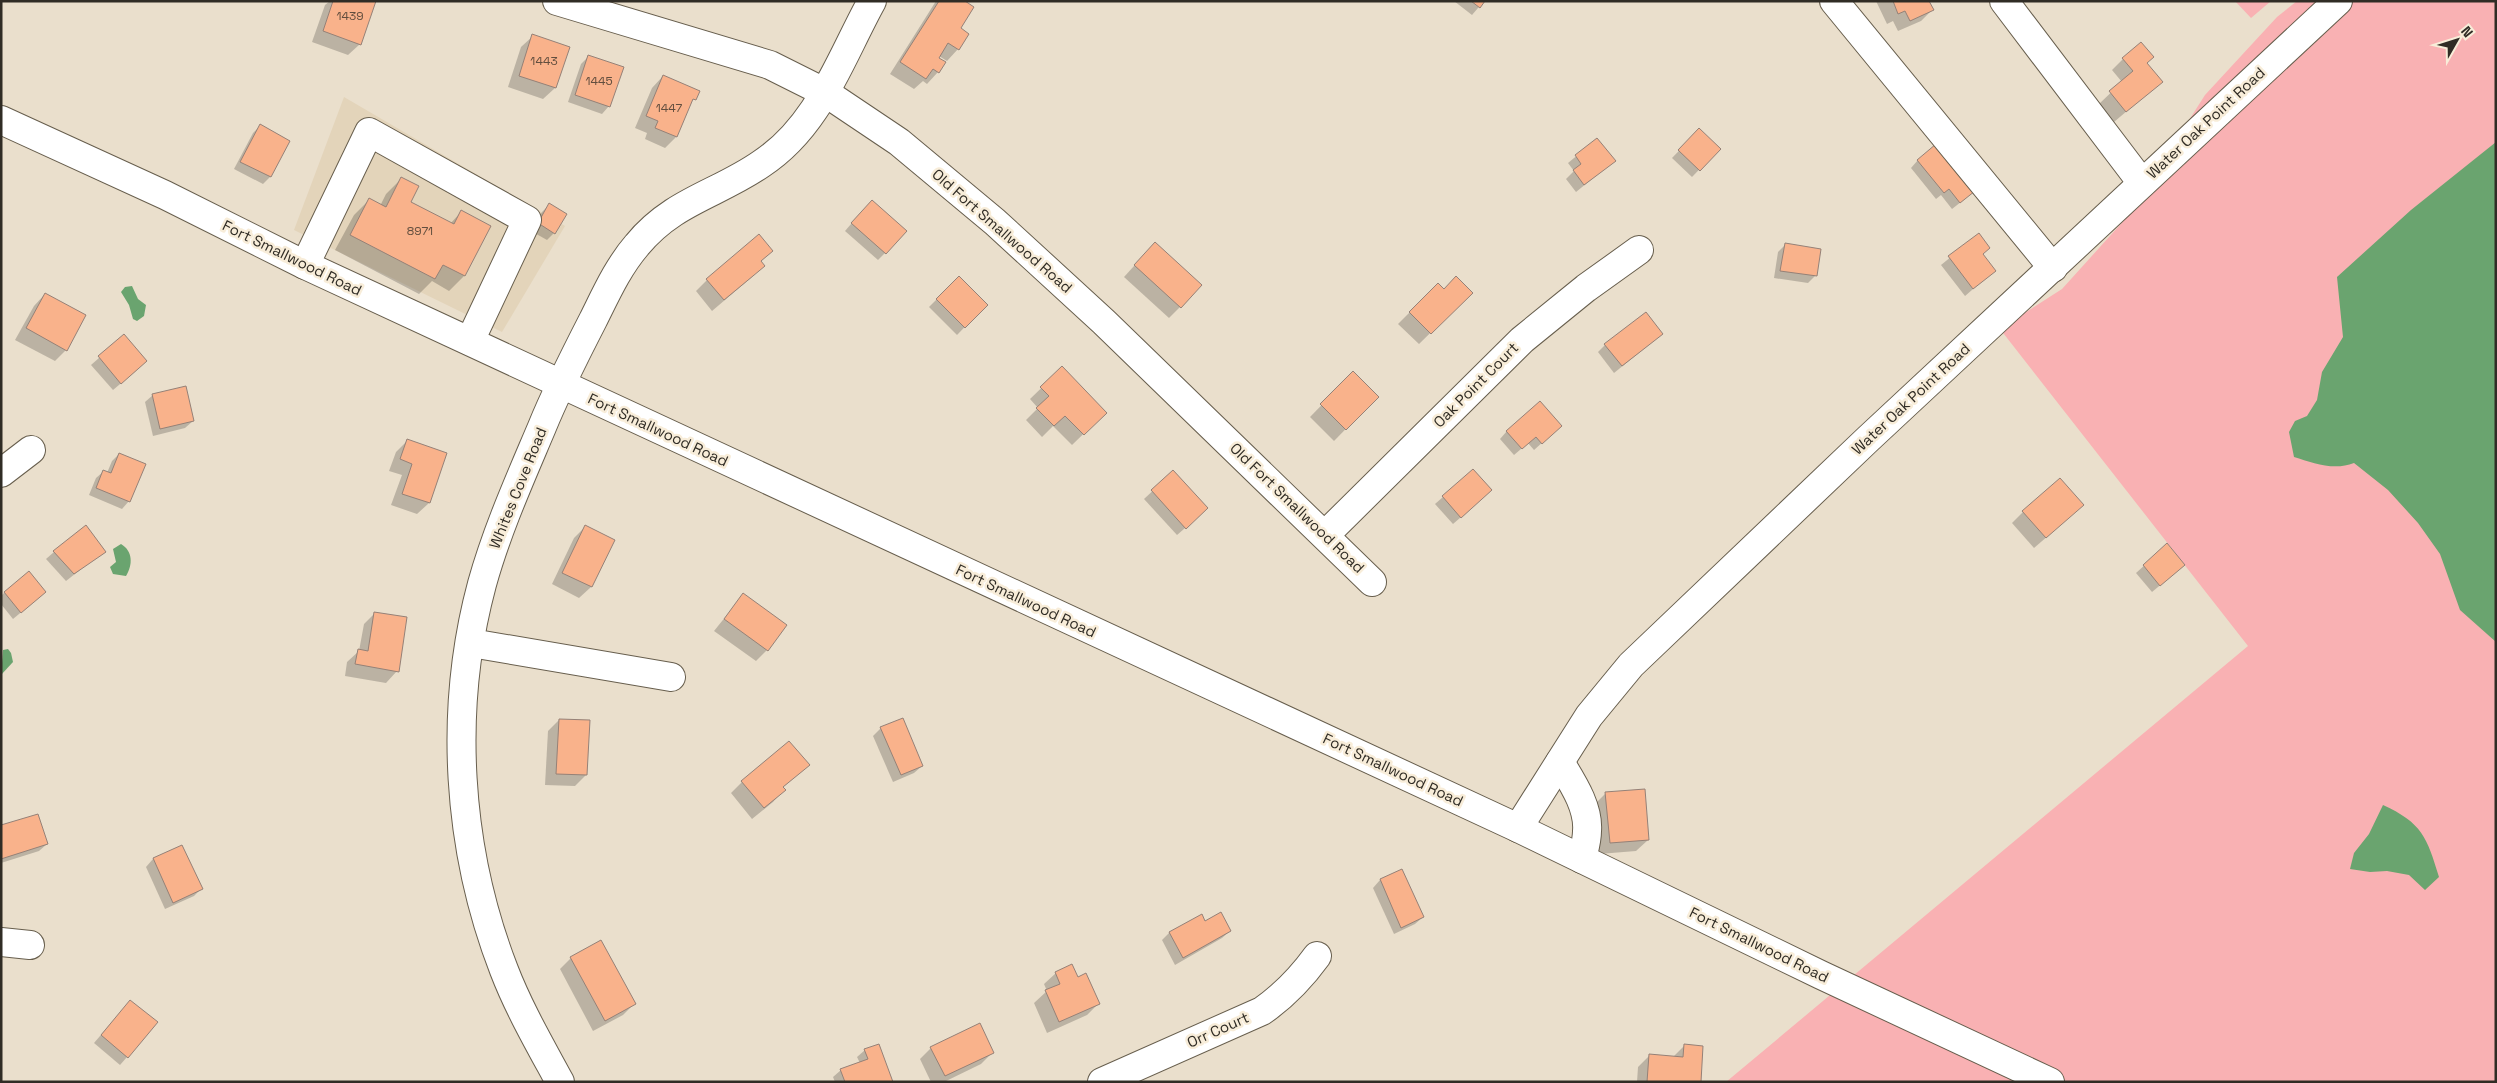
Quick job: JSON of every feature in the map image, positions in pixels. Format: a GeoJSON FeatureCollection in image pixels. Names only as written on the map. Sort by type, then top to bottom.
{"type":"FeatureCollection","features":[{"type":"Feature","properties":{"kind":"street","name":"Old Fort Smallwood Road"},"geometry":{"type":"LineString","coordinates":[[557,1],[770,65],[826,93],[899,142],[996,222],[1148,363],[1372,582]]}},
{"type":"Feature","properties":{"kind":"street","name":"Whites Cove Road"},"geometry":{"type":"LineString","coordinates":[[560,1082],[521,1010],[504,970],[487,922],[473,868],[465,812],[462,752],[464,694],[482,586],[510,501],[560,384],[623,263],[638,242],[675,210],[760,166],[776,153],[809,118],[826,93],[872,1]]}},
{"type":"Feature","properties":{"kind":"street"},"geometry":{"type":"LineString","coordinates":[[1834,1],[2053,268]]}},
{"type":"Feature","properties":{"kind":"street"},"geometry":{"type":"LineString","coordinates":[[2004,1],[2142,182]]}},
{"type":"Feature","properties":{"kind":"street","name":"Water Oak Point Road"},"geometry":{"type":"LineString","coordinates":[[1518,828],[1595,709],[1631,666],[1673,624],[2053,268],[2142,182],[2338,1]]}},
{"type":"Feature","properties":{"kind":"street","name":"Fort Smallwood Road"},"geometry":{"type":"LineString","coordinates":[[1,120],[164,196],[305,265],[1518,828],[1821,975],[2050,1082]]}},
{"type":"Feature","properties":{"kind":"street"},"geometry":{"type":"LineString","coordinates":[[305,265],[369,132],[526,220],[470,341]]}},
{"type":"Feature","properties":{"kind":"street","name":"Oak Point Court"},"geometry":{"type":"LineString","coordinates":[[1325,535],[1522,340],[1586,288],[1639,250]]}},
{"type":"Feature","properties":{"kind":"street"},"geometry":{"type":"LineString","coordinates":[[1,473],[31,450]]}},
{"type":"Feature","properties":{"kind":"street"},"geometry":{"type":"LineString","coordinates":[[471,643],[671,677]]}},
{"type":"Feature","properties":{"kind":"street"},"geometry":{"type":"LineString","coordinates":[[1560,762],[1577,791],[1584,811],[1588,830],[1582,859]]}},
{"type":"Feature","properties":{"kind":"street"},"geometry":{"type":"LineString","coordinates":[[1,942],[30,944]]}},
{"type":"Feature","properties":{"kind":"street","name":"Orr Court"},"geometry":{"type":"LineString","coordinates":[[1102,1082],[1262,1011],[1294,986],[1317,956]]}},
{"type":"Feature","properties":{"kind":"shaded area"},"geometry":{"type":"Polygon","coordinates":[[[2235,1],[2271,1],[2251,18],[2235,1]]]}},
{"type":"Feature","properties":{"kind":"shaded area"},"geometry":{"type":"Polygon","coordinates":[[[2297,1],[2496,1],[2496,1082],[1726,1082],[2248,646],[2000,329],[2062,289],[2128,216],[2205,95],[2277,17],[2297,1]]]}},
{"type":"Feature","properties":{"kind":"shaded area"},"geometry":{"type":"Polygon","coordinates":[[[344,97],[565,226],[502,332],[294,230],[344,97]]]}},
{"type":"Feature","properties":{"kind":"shaded area"},"geometry":{"type":"Polygon","coordinates":[[[2496,142],[2496,642],[2460,610],[2440,554],[2418,523],[2388,490],[2354,463],[2331,466],[2316,464],[2294,457],[2289,432],[2295,421],[2307,416],[2317,400],[2322,372],[2343,337],[2337,277],[2411,210],[2496,142]]]}},
{"type":"Feature","properties":{"kind":"shaded area"},"geometry":{"type":"Polygon","coordinates":[[[132,286],[138,299],[146,305],[144,316],[137,321],[133,319],[129,305],[121,292],[125,287],[132,286]]]}},
{"type":"Feature","properties":{"kind":"shaded area"},"geometry":{"type":"Polygon","coordinates":[[[121,544],[128,550],[131,559],[126,576],[113,574],[110,567],[116,562],[113,549],[121,544]]]}},
{"type":"Feature","properties":{"kind":"shaded area"},"geometry":{"type":"Polygon","coordinates":[[[8,649],[13,662],[1,675],[3,650],[8,649]]]}},
{"type":"Feature","properties":{"kind":"shaded area"},"geometry":{"type":"Polygon","coordinates":[[[2383,805],[2407,818],[2415,825],[2431,851],[2439,877],[2425,890],[2409,875],[2387,871],[2370,872],[2350,869],[2354,853],[2369,834],[2383,805]]]}},
{"type":"Feature","properties":{"kind":"building"},"geometry":{"type":"Polygon","coordinates":[[[333,1],[376,1],[361,45],[323,31],[333,1]]]}},
{"type":"Feature","properties":{"kind":"building"},"geometry":{"type":"Polygon","coordinates":[[[939,1],[965,1],[974,7],[961,28],[969,34],[959,50],[948,43],[939,58],[946,62],[939,73],[933,69],[926,79],[900,62],[939,1]]]}},
{"type":"Feature","properties":{"kind":"building"},"geometry":{"type":"Polygon","coordinates":[[[1471,1],[1485,1],[1480,8],[1471,1]]]}},
{"type":"Feature","properties":{"kind":"building"},"geometry":{"type":"Polygon","coordinates":[[[1893,1],[1929,1],[1934,10],[1910,21],[1905,11],[1898,14],[1893,1]]]}},
{"type":"Feature","properties":{"kind":"building"},"geometry":{"type":"Polygon","coordinates":[[[532,34],[570,47],[556,88],[519,76],[532,34]]]}},
{"type":"Feature","properties":{"kind":"building"},"geometry":{"type":"Polygon","coordinates":[[[2141,42],[2154,57],[2147,63],[2163,82],[2126,112],[2109,91],[2133,71],[2122,58],[2141,42]]]}},
{"type":"Feature","properties":{"kind":"building"},"geometry":{"type":"Polygon","coordinates":[[[588,55],[624,67],[610,107],[575,95],[588,55]]]}},
{"type":"Feature","properties":{"kind":"building"},"geometry":{"type":"Polygon","coordinates":[[[663,75],[700,91],[696,100],[693,99],[677,137],[655,128],[658,121],[646,116],[663,75]]]}},
{"type":"Feature","properties":{"kind":"building"},"geometry":{"type":"Polygon","coordinates":[[[260,124],[290,141],[271,177],[240,162],[260,124]]]}},
{"type":"Feature","properties":{"kind":"building"},"geometry":{"type":"Polygon","coordinates":[[[1699,128],[1721,149],[1700,171],[1678,150],[1699,128]]]}},
{"type":"Feature","properties":{"kind":"building"},"geometry":{"type":"Polygon","coordinates":[[[1597,138],[1616,161],[1584,185],[1573,170],[1581,164],[1575,155],[1597,138]]]}},
{"type":"Feature","properties":{"kind":"building"},"geometry":{"type":"Polygon","coordinates":[[[1936,144],[1975,191],[1960,203],[1949,189],[1944,193],[1917,160],[1936,144]]]}},
{"type":"Feature","properties":{"kind":"building"},"geometry":{"type":"Polygon","coordinates":[[[401,177],[419,186],[411,202],[454,224],[461,210],[491,226],[465,276],[443,265],[435,279],[350,235],[369,198],[386,207],[401,177]]]}},
{"type":"Feature","properties":{"kind":"building"},"geometry":{"type":"Polygon","coordinates":[[[872,200],[907,231],[886,254],[851,223],[872,200]]]}},
{"type":"Feature","properties":{"kind":"building"},"geometry":{"type":"Polygon","coordinates":[[[549,203],[567,214],[555,234],[538,223],[549,203]]]}},
{"type":"Feature","properties":{"kind":"building"},"geometry":{"type":"Polygon","coordinates":[[[1979,233],[1990,248],[1983,254],[1996,271],[1973,289],[1948,256],[1979,233]]]}},
{"type":"Feature","properties":{"kind":"building"},"geometry":{"type":"Polygon","coordinates":[[[759,234],[773,251],[761,261],[765,266],[724,300],[706,279],[759,234]]]}},
{"type":"Feature","properties":{"kind":"building"},"geometry":{"type":"Polygon","coordinates":[[[1155,242],[1202,285],[1181,308],[1134,265],[1155,242]]]}},
{"type":"Feature","properties":{"kind":"building"},"geometry":{"type":"Polygon","coordinates":[[[1785,243],[1821,249],[1817,276],[1780,271],[1785,243]]]}},
{"type":"Feature","properties":{"kind":"building"},"geometry":{"type":"Polygon","coordinates":[[[959,276],[988,305],[965,328],[936,299],[959,276]]]}},
{"type":"Feature","properties":{"kind":"building"},"geometry":{"type":"Polygon","coordinates":[[[1456,276],[1473,293],[1431,334],[1409,312],[1438,283],[1444,289],[1456,276]]]}},
{"type":"Feature","properties":{"kind":"building"},"geometry":{"type":"Polygon","coordinates":[[[45,293],[86,315],[67,351],[26,328],[45,293]]]}},
{"type":"Feature","properties":{"kind":"building"},"geometry":{"type":"Polygon","coordinates":[[[1646,312],[1663,334],[1622,366],[1604,344],[1646,312]]]}},
{"type":"Feature","properties":{"kind":"building"},"geometry":{"type":"Polygon","coordinates":[[[124,334],[147,361],[121,384],[98,356],[124,334]]]}},
{"type":"Feature","properties":{"kind":"building"},"geometry":{"type":"Polygon","coordinates":[[[1062,366],[1107,413],[1084,435],[1065,416],[1054,426],[1036,408],[1049,396],[1040,387],[1062,366]]]}},
{"type":"Feature","properties":{"kind":"building"},"geometry":{"type":"Polygon","coordinates":[[[1353,371],[1379,397],[1346,430],[1320,404],[1353,371]]]}},
{"type":"Feature","properties":{"kind":"building"},"geometry":{"type":"Polygon","coordinates":[[[186,386],[194,421],[160,429],[152,394],[186,386]]]}},
{"type":"Feature","properties":{"kind":"building"},"geometry":{"type":"Polygon","coordinates":[[[1540,401],[1562,426],[1542,444],[1536,437],[1522,449],[1506,431],[1540,401]]]}},
{"type":"Feature","properties":{"kind":"building"},"geometry":{"type":"Polygon","coordinates":[[[407,439],[447,453],[430,503],[402,494],[412,464],[400,459],[407,439]]]}},
{"type":"Feature","properties":{"kind":"building"},"geometry":{"type":"Polygon","coordinates":[[[119,453],[146,464],[130,502],[96,488],[103,470],[111,473],[119,453]]]}},
{"type":"Feature","properties":{"kind":"building"},"geometry":{"type":"Polygon","coordinates":[[[1473,469],[1492,490],[1461,518],[1442,496],[1473,469]]]}},
{"type":"Feature","properties":{"kind":"building"},"geometry":{"type":"Polygon","coordinates":[[[1173,470],[1208,508],[1186,529],[1151,490],[1173,470]]]}},
{"type":"Feature","properties":{"kind":"building"},"geometry":{"type":"Polygon","coordinates":[[[2060,478],[2084,505],[2046,538],[2022,511],[2060,478]]]}},
{"type":"Feature","properties":{"kind":"building"},"geometry":{"type":"Polygon","coordinates":[[[86,525],[106,552],[74,574],[53,551],[86,525]]]}},
{"type":"Feature","properties":{"kind":"building"},"geometry":{"type":"Polygon","coordinates":[[[585,525],[615,540],[592,587],[562,573],[585,525]]]}},
{"type":"Feature","properties":{"kind":"building"},"geometry":{"type":"Polygon","coordinates":[[[2167,543],[2185,565],[2160,586],[2143,565],[2167,543]]]}},
{"type":"Feature","properties":{"kind":"building"},"geometry":{"type":"Polygon","coordinates":[[[29,571],[46,592],[21,613],[4,592],[29,571]]]}},
{"type":"Feature","properties":{"kind":"building"},"geometry":{"type":"Polygon","coordinates":[[[743,593],[787,625],[768,651],[724,619],[743,593]]]}},
{"type":"Feature","properties":{"kind":"building"},"geometry":{"type":"Polygon","coordinates":[[[374,612],[407,617],[399,672],[355,664],[358,649],[368,651],[374,612]]]}},
{"type":"Feature","properties":{"kind":"building"},"geometry":{"type":"Polygon","coordinates":[[[903,718],[923,766],[901,775],[880,727],[903,718]]]}},
{"type":"Feature","properties":{"kind":"building"},"geometry":{"type":"Polygon","coordinates":[[[559,719],[590,720],[587,775],[556,774],[559,719]]]}},
{"type":"Feature","properties":{"kind":"building"},"geometry":{"type":"Polygon","coordinates":[[[789,741],[810,765],[783,787],[786,790],[764,808],[741,781],[789,741]]]}},
{"type":"Feature","properties":{"kind":"building"},"geometry":{"type":"Polygon","coordinates":[[[1645,789],[1649,840],[1610,843],[1605,792],[1645,789]]]}},
{"type":"Feature","properties":{"kind":"building"},"geometry":{"type":"Polygon","coordinates":[[[38,814],[48,844],[1,859],[1,825],[38,814]]]}},
{"type":"Feature","properties":{"kind":"building"},"geometry":{"type":"Polygon","coordinates":[[[182,845],[203,889],[173,903],[153,858],[182,845]]]}},
{"type":"Feature","properties":{"kind":"building"},"geometry":{"type":"Polygon","coordinates":[[[1402,869],[1424,917],[1401,928],[1380,879],[1402,869]]]}},
{"type":"Feature","properties":{"kind":"building"},"geometry":{"type":"Polygon","coordinates":[[[1221,912],[1231,931],[1183,958],[1169,932],[1202,914],[1205,921],[1221,912]]]}},
{"type":"Feature","properties":{"kind":"building"},"geometry":{"type":"Polygon","coordinates":[[[601,940],[636,1004],[605,1021],[570,957],[601,940]]]}},
{"type":"Feature","properties":{"kind":"building"},"geometry":{"type":"Polygon","coordinates":[[[1072,964],[1078,977],[1086,973],[1100,1004],[1059,1022],[1045,990],[1060,984],[1055,972],[1072,964]]]}},
{"type":"Feature","properties":{"kind":"building"},"geometry":{"type":"Polygon","coordinates":[[[130,1000],[158,1022],[128,1058],[101,1035],[130,1000]]]}},
{"type":"Feature","properties":{"kind":"building"},"geometry":{"type":"Polygon","coordinates":[[[980,1023],[994,1053],[945,1076],[930,1047],[980,1023]]]}},
{"type":"Feature","properties":{"kind":"building"},"geometry":{"type":"Polygon","coordinates":[[[879,1044],[893,1082],[845,1082],[840,1069],[868,1059],[864,1049],[879,1044]]]}},
{"type":"Feature","properties":{"kind":"building"},"geometry":{"type":"Polygon","coordinates":[[[1684,1044],[1703,1046],[1701,1082],[1647,1082],[1649,1054],[1683,1057],[1684,1044]]]}}]}
